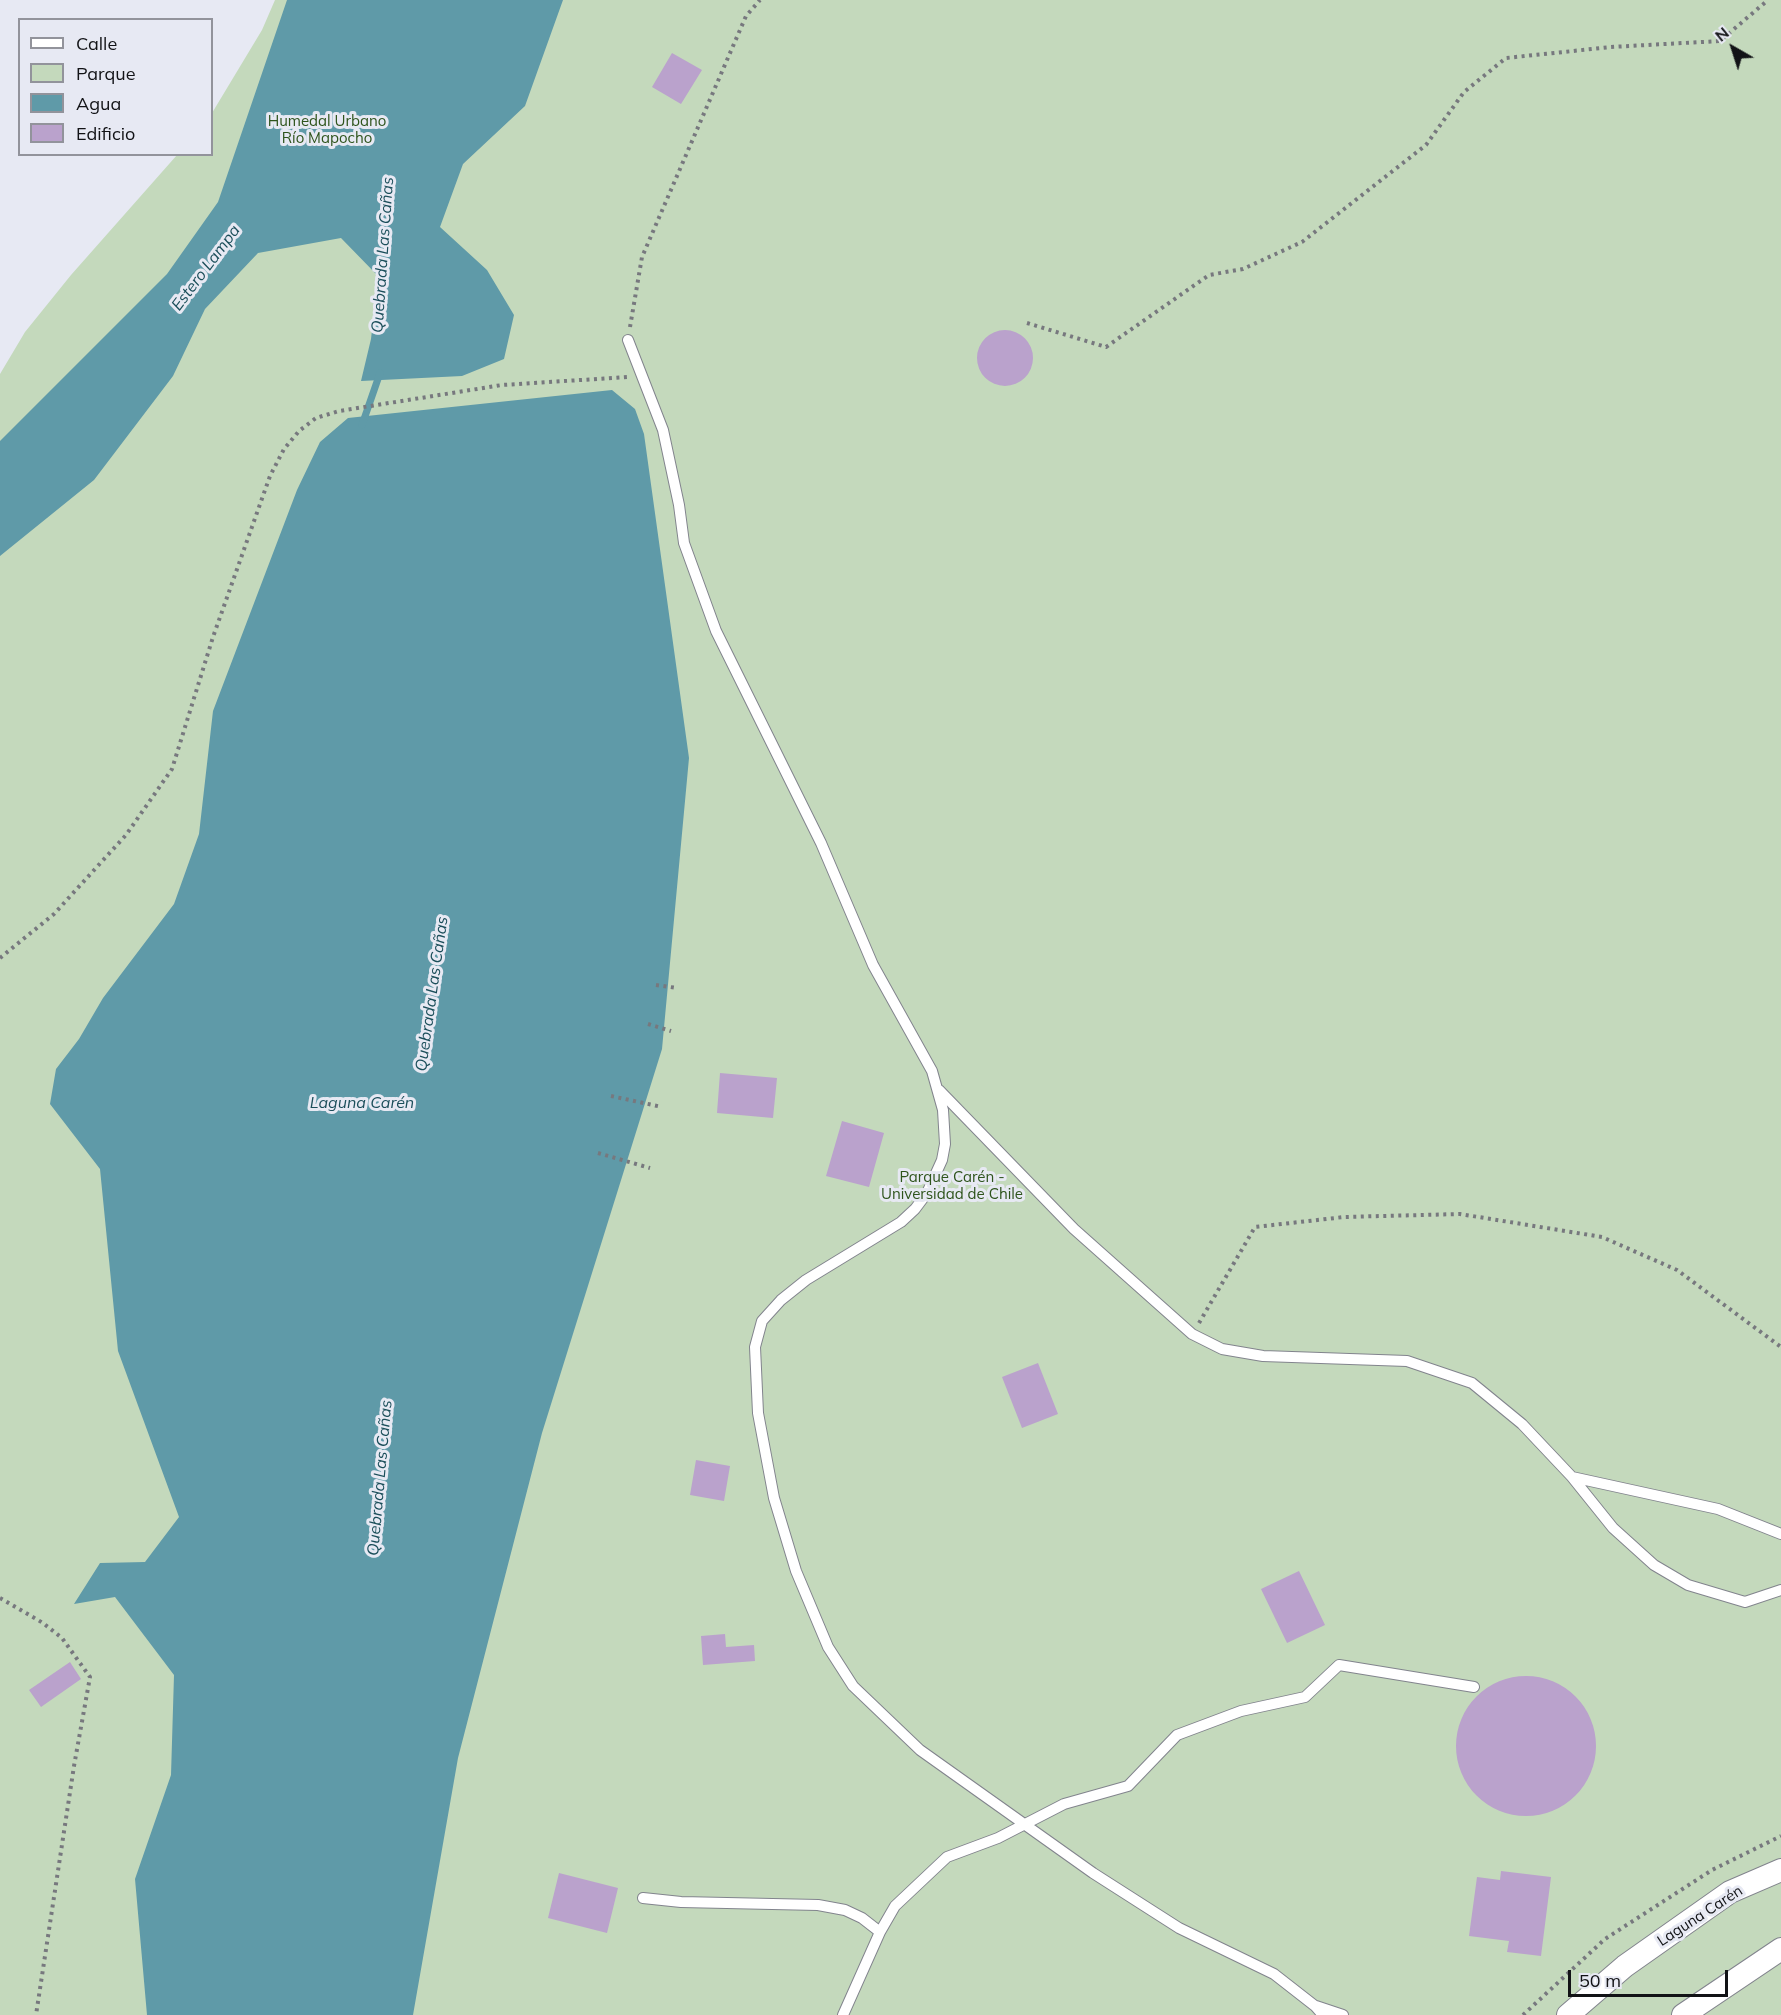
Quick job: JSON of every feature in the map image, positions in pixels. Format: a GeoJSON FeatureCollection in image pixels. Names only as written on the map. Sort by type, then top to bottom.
{"type":"FeatureCollection","features":[{"type":"Feature","properties":{"kind":"street","name":"Laguna Carén"},"geometry":{"type":"LineString","coordinates":[[1568,2015],[1625,1966],[1730,1892],[1781,1870]]}},
{"type":"Feature","properties":{"kind":"street"},"geometry":{"type":"LineString","coordinates":[[1683,2015],[1781,1949]]}},
{"type":"Feature","properties":{"kind":"lane"},"geometry":{"type":"LineString","coordinates":[[628,340],[644,376],[672,467],[684,543],[716,631],[817,834],[873,965],[932,1071],[944,1110],[945,1144],[936,1176],[927,1193],[901,1222],[806,1280],[781,1300],[762,1321],[755,1347],[758,1413],[774,1498],[796,1571],[828,1647],[853,1686],[920,1750],[1024,1824],[1179,1928],[1274,1974],[1323,2015]]}},
{"type":"Feature","properties":{"kind":"lane"},"geometry":{"type":"LineString","coordinates":[[939,1090],[1074,1228],[1192,1334],[1222,1349],[1263,1356],[1407,1361],[1472,1383],[1522,1424],[1572,1477],[1613,1528],[1654,1565],[1688,1585],[1745,1602],[1781,1590]]}},
{"type":"Feature","properties":{"kind":"lane"},"geometry":{"type":"LineString","coordinates":[[1572,1477],[1718,1509],[1781,1534]]}},
{"type":"Feature","properties":{"kind":"lane"},"geometry":{"type":"LineString","coordinates":[[843,2015],[880,1932],[895,1906],[947,1857],[998,1838],[1064,1804],[1128,1786],[1177,1735],[1241,1712],[1305,1697],[1339,1665],[1474,1687]]}},
{"type":"Feature","properties":{"kind":"lane"},"geometry":{"type":"LineString","coordinates":[[643,1898],[681,1902],[818,1905],[845,1910],[862,1917],[880,1932]]}},
{"type":"Feature","properties":{"kind":"lane"},"geometry":{"type":"LineString","coordinates":[[1315,2006],[1343,2015]]}},
{"type":"Feature","properties":{"kind":"path"},"geometry":{"type":"LineString","coordinates":[[628,340],[642,257],[746,16],[760,0]]}},
{"type":"Feature","properties":{"kind":"path"},"geometry":{"type":"LineString","coordinates":[[1027,323],[1106,346],[1209,275],[1243,269],[1302,242],[1426,145],[1464,92],[1506,58],[1611,47],[1720,41],[1768,0]]}},
{"type":"Feature","properties":{"kind":"path"},"geometry":{"type":"LineString","coordinates":[[0,958],[54,914],[126,835],[172,769],[213,637],[270,476],[284,449],[299,431],[316,418],[339,411],[502,385],[644,376]]}},
{"type":"Feature","properties":{"kind":"path"},"geometry":{"type":"LineString","coordinates":[[656,985],[677,988]]}},
{"type":"Feature","properties":{"kind":"path"},"geometry":{"type":"LineString","coordinates":[[648,1024],[671,1031]]}},
{"type":"Feature","properties":{"kind":"path"},"geometry":{"type":"LineString","coordinates":[[611,1096],[662,1107]]}},
{"type":"Feature","properties":{"kind":"path"},"geometry":{"type":"LineString","coordinates":[[598,1153],[650,1168]]}},
{"type":"Feature","properties":{"kind":"path"},"geometry":{"type":"LineString","coordinates":[[1192,1334],[1255,1227],[1344,1217],[1460,1214],[1602,1236],[1677,1270],[1781,1347]]}},
{"type":"Feature","properties":{"kind":"path"},"geometry":{"type":"LineString","coordinates":[[0,1598],[62,1638],[90,1677],[72,1777],[36,2015]]}},
{"type":"Feature","properties":{"kind":"path"},"geometry":{"type":"LineString","coordinates":[[1522,2015],[1605,1939],[1712,1870],[1781,1836]]}},
{"type":"Feature","properties":{"kind":"green space","name":"Parque Carén - Universidad de Chile"},"geometry":{"type":"Polygon","coordinates":[[[275,0],[1781,0],[1781,2015],[0,2015],[0,374],[25,332],[71,275],[176,156],[213,156],[213,111],[262,30],[275,0]]]}},
{"type":"Feature","properties":{"kind":"water","name":"Humedal Urbano Río Mapocho"},"geometry":{"type":"Polygon","coordinates":[[[287,0],[563,0],[525,106],[463,164],[440,227],[487,270],[514,315],[504,359],[462,376],[361,381],[371,339],[378,276],[341,238],[258,253],[205,309],[173,376],[94,480],[0,556],[0,441],[167,274],[218,202],[287,0]]]}},
{"type":"Feature","properties":{"kind":"water","name":"Laguna Carén"},"geometry":{"type":"Polygon","coordinates":[[[612,390],[635,409],[644,434],[689,758],[662,1049],[542,1433],[458,1758],[413,2015],[147,2015],[135,1879],[171,1775],[174,1675],[115,1597],[74,1604],[100,1563],[145,1562],[179,1517],[118,1351],[100,1169],[50,1104],[56,1069],[79,1039],[103,998],[174,904],[199,834],[213,711],[297,490],[320,442],[348,418],[612,390]]]}},
{"type":"Feature","properties":{"kind":"building"},"geometry":{"type":"Polygon","coordinates":[[[672,53],[702,70],[681,104],[652,87],[672,53]]]}},
{"type":"Feature","properties":{"kind":"building"},"geometry":{"type":"Polygon","coordinates":[[[1005,330],[1016,332],[1025,338],[1031,347],[1033,358],[1031,369],[1025,378],[1016,384],[1005,386],[994,384],[985,378],[979,369],[977,358],[979,347],[985,338],[994,332],[1005,330]]]}},
{"type":"Feature","properties":{"kind":"building"},"geometry":{"type":"Polygon","coordinates":[[[720,1073],[777,1078],[773,1118],[717,1113],[720,1073]]]}},
{"type":"Feature","properties":{"kind":"building"},"geometry":{"type":"Polygon","coordinates":[[[842,1121],[884,1133],[869,1187],[826,1176],[842,1121]]]}},
{"type":"Feature","properties":{"kind":"building"},"geometry":{"type":"Polygon","coordinates":[[[1038,1363],[1058,1414],[1022,1428],[1002,1377],[1038,1363]]]}},
{"type":"Feature","properties":{"kind":"building"},"geometry":{"type":"Polygon","coordinates":[[[696,1460],[730,1466],[724,1501],[690,1495],[696,1460]]]}},
{"type":"Feature","properties":{"kind":"building"},"geometry":{"type":"Polygon","coordinates":[[[1299,1571],[1325,1625],[1287,1643],[1261,1589],[1299,1571]]]}},
{"type":"Feature","properties":{"kind":"building"},"geometry":{"type":"Polygon","coordinates":[[[725,1634],[726,1647],[754,1645],[755,1661],[703,1665],[701,1636],[725,1634]]]}},
{"type":"Feature","properties":{"kind":"building"},"geometry":{"type":"Polygon","coordinates":[[[70,1662],[81,1679],[41,1707],[29,1690],[70,1662]]]}},
{"type":"Feature","properties":{"kind":"building"},"geometry":{"type":"Polygon","coordinates":[[[1526,1676],[1553,1682],[1565,1688],[1575,1697],[1584,1707],[1590,1719],[1596,1746],[1590,1773],[1584,1785],[1575,1795],[1565,1804],[1553,1810],[1526,1816],[1499,1810],[1487,1804],[1477,1795],[1468,1785],[1462,1773],[1456,1746],[1462,1719],[1468,1707],[1477,1697],[1487,1688],[1499,1682],[1526,1676]]]}},
{"type":"Feature","properties":{"kind":"building"},"geometry":{"type":"Polygon","coordinates":[[[1501,1871],[1551,1877],[1541,1956],[1507,1952],[1509,1941],[1469,1936],[1477,1877],[1500,1880],[1501,1871]]]}},
{"type":"Feature","properties":{"kind":"building"},"geometry":{"type":"Polygon","coordinates":[[[559,1873],[618,1888],[607,1933],[548,1918],[559,1873]]]}},
{"type":"Feature","properties":{"kind":"waterway","name":"Quebrada Las Cañas"},"geometry":{"type":"LineString","coordinates":[[362,425],[380,373]]}},
{"type":"Feature","properties":{"kind":"water label","name":"Estero Lampa"},"geometry":{"type":"Point","coordinates":[206,268]}}]}
